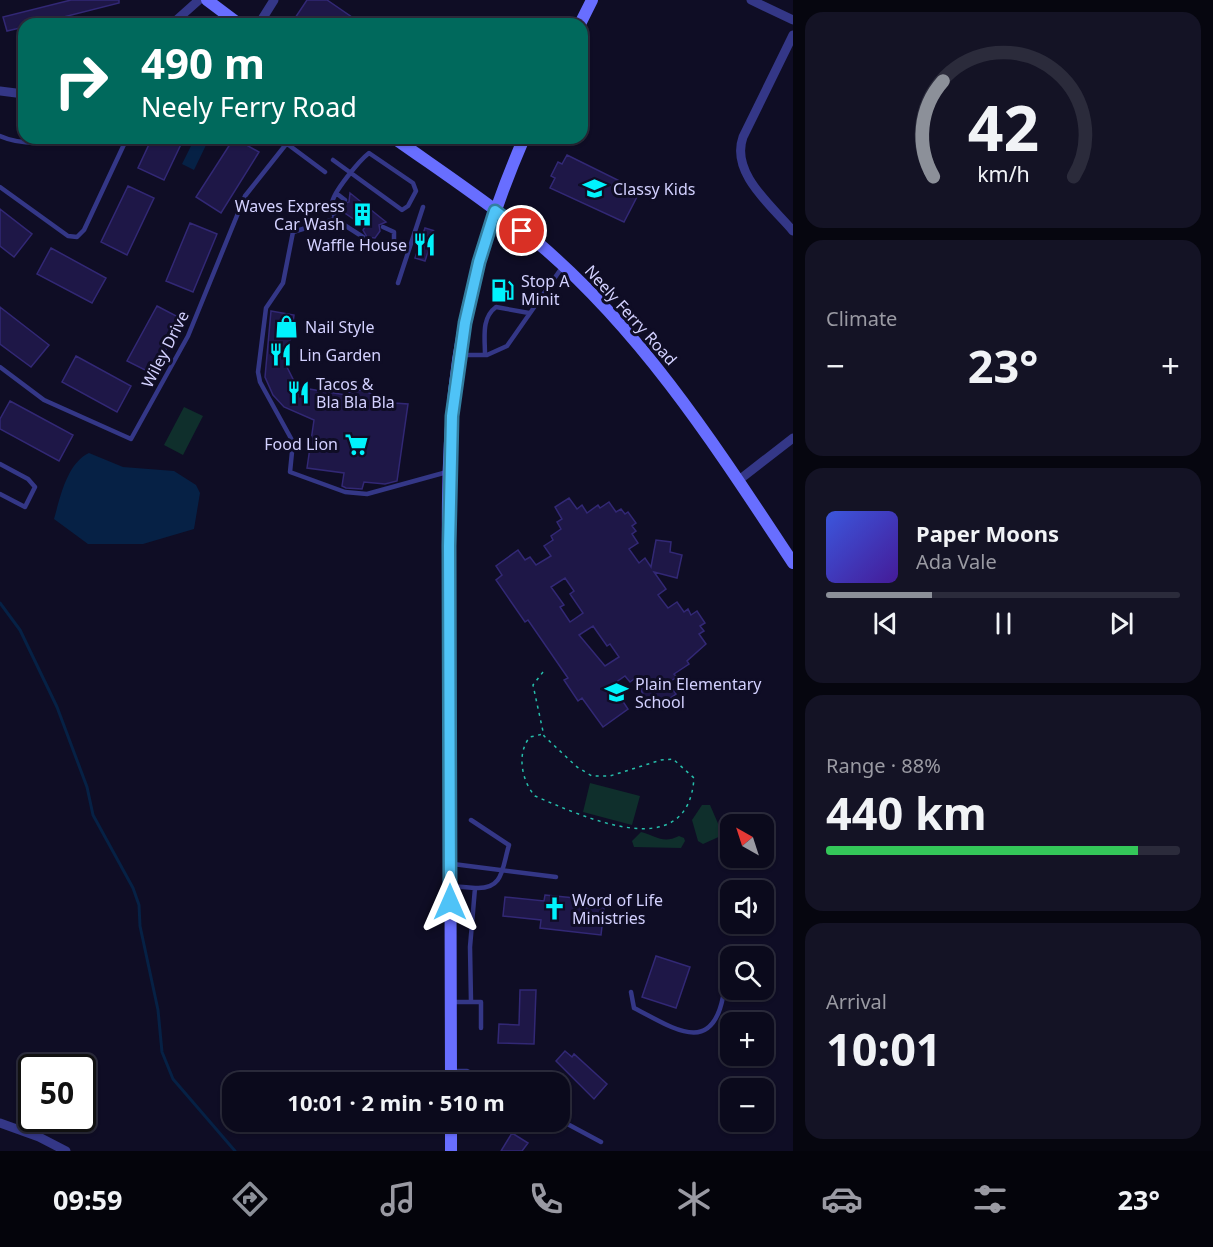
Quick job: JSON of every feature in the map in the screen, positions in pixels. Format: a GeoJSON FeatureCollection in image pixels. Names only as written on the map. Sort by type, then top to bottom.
{"type":"FeatureCollection","features":[{"type":"Feature","properties":{"kind":"main road"},"geometry":{"type":"LineString","coordinates":[[207,0],[231,18]]}},
{"type":"Feature","properties":{"kind":"main road"},"geometry":{"type":"LineString","coordinates":[[583,18],[592,0]]}},
{"type":"Feature","properties":{"kind":"main road","name":"Neely Ferry Road"},"geometry":{"type":"LineString","coordinates":[[402,144],[537,243],[600,304],[681,395],[793,563]]}},
{"type":"Feature","properties":{"kind":"main road"},"geometry":{"type":"LineString","coordinates":[[451,1072],[450,471],[454,392],[459,355],[479,262],[495,211],[522,144]]}},
{"type":"Feature","properties":{"kind":"main road"},"geometry":{"type":"LineString","coordinates":[[451,1132],[451,1151]]}},
{"type":"Feature","properties":{"kind":"street"},"geometry":{"type":"LineString","coordinates":[[179,18],[199,0]]}},
{"type":"Feature","properties":{"kind":"street"},"geometry":{"type":"LineString","coordinates":[[263,18],[274,0]]}},
{"type":"Feature","properties":{"kind":"street"},"geometry":{"type":"LineString","coordinates":[[752,0],[793,20]]}},
{"type":"Feature","properties":{"kind":"street"},"geometry":{"type":"LineString","coordinates":[[793,35],[743,137],[740,157],[748,177],[793,231]]}},
{"type":"Feature","properties":{"kind":"street"},"geometry":{"type":"LineString","coordinates":[[0,91],[18,93]]}},
{"type":"Feature","properties":{"kind":"street"},"geometry":{"type":"LineString","coordinates":[[739,480],[793,438]]}},
{"type":"Feature","properties":{"kind":"street"},"geometry":{"type":"LineString","coordinates":[[0,1123],[40,1138],[66,1151]]}},
{"type":"Feature","properties":{"kind":"lane"},"geometry":{"type":"LineString","coordinates":[[0,136],[8,140],[18,141]]}},
{"type":"Feature","properties":{"kind":"lane"},"geometry":{"type":"LineString","coordinates":[[0,186],[68,236],[77,237],[84,230],[124,144]]}},
{"type":"Feature","properties":{"kind":"lane","name":"Wiley Drive"},"geometry":{"type":"LineString","coordinates":[[0,367],[44,400],[130,439],[188,336],[244,196],[285,144]]}},
{"type":"Feature","properties":{"kind":"lane"},"geometry":{"type":"LineString","coordinates":[[287,144],[325,172]]}},
{"type":"Feature","properties":{"kind":"lane"},"geometry":{"type":"LineString","coordinates":[[333,160],[351,174],[402,210],[408,206],[416,190],[413,183],[369,153],[362,158],[351,174],[336,194],[331,203],[335,219],[363,237]]}},
{"type":"Feature","properties":{"kind":"lane"},"geometry":{"type":"LineString","coordinates":[[336,194],[345,200]]}},
{"type":"Feature","properties":{"kind":"lane"},"geometry":{"type":"LineString","coordinates":[[398,283],[423,207]]}},
{"type":"Feature","properties":{"kind":"lane"},"geometry":{"type":"LineString","coordinates":[[335,219],[293,232],[283,282],[266,308],[258,372],[260,382],[293,442],[290,472],[345,492],[367,494],[429,479],[450,471]]}},
{"type":"Feature","properties":{"kind":"lane"},"geometry":{"type":"LineString","coordinates":[[370,241],[382,249],[393,243],[394,232],[383,226]]}},
{"type":"Feature","properties":{"kind":"lane"},"geometry":{"type":"LineString","coordinates":[[459,355],[485,355],[507,346],[563,266]]}},
{"type":"Feature","properties":{"kind":"lane"},"geometry":{"type":"LineString","coordinates":[[485,355],[485,322],[491,310],[496,307],[530,313]]}},
{"type":"Feature","properties":{"kind":"lane"},"geometry":{"type":"LineString","coordinates":[[0,464],[28,479],[35,487],[25,507],[0,494]]}},
{"type":"Feature","properties":{"kind":"lane"},"geometry":{"type":"LineString","coordinates":[[450,886],[488,889],[498,882],[509,845],[471,820]]}},
{"type":"Feature","properties":{"kind":"lane"},"geometry":{"type":"LineString","coordinates":[[450,864],[556,877]]}},
{"type":"Feature","properties":{"kind":"lane"},"geometry":{"type":"LineString","coordinates":[[471,1002],[470,947],[475,888]]}},
{"type":"Feature","properties":{"kind":"lane"},"geometry":{"type":"LineString","coordinates":[[631,992],[634,1008],[681,1030],[696,1033],[705,1032],[719,1017],[722,1000]]}},
{"type":"Feature","properties":{"kind":"lane"},"geometry":{"type":"LineString","coordinates":[[451,1002],[482,1002],[481,1028]]}},
{"type":"Feature","properties":{"kind":"lane"},"geometry":{"type":"LineString","coordinates":[[570,1125],[601,1142]]}},
{"type":"Feature","properties":{"kind":"path"},"geometry":{"type":"LineString","coordinates":[[543,672],[533,685],[543,734],[577,767],[592,776],[610,776],[661,760],[673,759],[694,778],[688,807],[679,820],[665,828],[642,829],[614,825],[535,796],[526,787],[523,756],[530,737],[543,734]]}},
{"type":"Feature","properties":{"kind":"green space"},"geometry":{"type":"Polygon","coordinates":[[[184,407],[203,416],[183,455],[164,445],[184,407]]]}},
{"type":"Feature","properties":{"kind":"green space"},"geometry":{"type":"Polygon","coordinates":[[[590,783],[640,796],[632,825],[583,812],[590,783]]]}},
{"type":"Feature","properties":{"kind":"green space"},"geometry":{"type":"Polygon","coordinates":[[[702,805],[710,805],[720,828],[720,836],[703,844],[698,841],[692,820],[702,805]]]}},
{"type":"Feature","properties":{"kind":"green space"},"geometry":{"type":"Polygon","coordinates":[[[641,832],[664,839],[679,836],[685,841],[681,848],[634,847],[632,841],[641,832]]]}},
{"type":"Feature","properties":{"kind":"water"},"geometry":{"type":"Polygon","coordinates":[[[192,144],[207,144],[194,170],[182,164],[192,144]]]}},
{"type":"Feature","properties":{"kind":"water"},"geometry":{"type":"Polygon","coordinates":[[[89,453],[123,467],[174,471],[196,485],[200,493],[194,529],[143,544],[88,544],[54,519],[70,473],[81,458],[89,453]]]}},
{"type":"Feature","properties":{"kind":"building"},"geometry":{"type":"Polygon","coordinates":[[[71,0],[119,0],[119,3],[60,18],[18,18],[18,28],[7,31],[3,17],[71,0]]]}},
{"type":"Feature","properties":{"kind":"building"},"geometry":{"type":"Polygon","coordinates":[[[307,0],[327,0],[353,18],[295,18],[307,0]]]}},
{"type":"Feature","properties":{"kind":"building"},"geometry":{"type":"Polygon","coordinates":[[[149,144],[181,144],[164,180],[138,168],[149,144]]]}},
{"type":"Feature","properties":{"kind":"building"},"geometry":{"type":"Polygon","coordinates":[[[230,144],[245,144],[259,152],[221,213],[196,197],[230,144]]]}},
{"type":"Feature","properties":{"kind":"building","name":"Classy Kids"},"geometry":{"type":"Polygon","coordinates":[[[567,155],[640,191],[624,222],[550,188],[555,178],[551,176],[558,162],[562,164],[567,155]]]}},
{"type":"Feature","properties":{"kind":"building"},"geometry":{"type":"Polygon","coordinates":[[[128,186],[154,198],[127,255],[101,242],[128,186]]]}},
{"type":"Feature","properties":{"kind":"building","name":"Waves Express Car Wash"},"geometry":{"type":"Polygon","coordinates":[[[350,193],[386,222],[379,225],[380,231],[375,238],[367,237],[363,230],[365,227],[339,209],[342,204],[349,202],[350,193]]]}},
{"type":"Feature","properties":{"kind":"building"},"geometry":{"type":"Polygon","coordinates":[[[0,209],[32,234],[14,257],[0,246],[0,209]]]}},
{"type":"Feature","properties":{"kind":"building"},"geometry":{"type":"Polygon","coordinates":[[[190,223],[217,234],[193,292],[166,281],[190,223]]]}},
{"type":"Feature","properties":{"kind":"building","name":"Waffle House"},"geometry":{"type":"Polygon","coordinates":[[[425,228],[435,231],[425,261],[415,258],[425,228]]]}},
{"type":"Feature","properties":{"kind":"building"},"geometry":{"type":"Polygon","coordinates":[[[51,248],[106,278],[92,303],[37,274],[51,248]]]}},
{"type":"Feature","properties":{"kind":"building"},"geometry":{"type":"Polygon","coordinates":[[[157,306],[182,319],[153,374],[127,361],[157,306]]]}},
{"type":"Feature","properties":{"kind":"building"},"geometry":{"type":"Polygon","coordinates":[[[0,307],[49,345],[31,367],[0,344],[0,307]]]}},
{"type":"Feature","properties":{"kind":"building","name":"Food Lion"},"geometry":{"type":"Polygon","coordinates":[[[271,311],[294,315],[287,367],[297,387],[346,395],[352,391],[362,390],[372,394],[379,402],[408,404],[397,481],[385,484],[364,482],[362,489],[346,488],[342,486],[344,473],[307,468],[314,420],[284,407],[273,395],[265,377],[271,311]]]}},
{"type":"Feature","properties":{"kind":"building"},"geometry":{"type":"Polygon","coordinates":[[[76,356],[131,386],[117,412],[62,382],[76,356]]]}},
{"type":"Feature","properties":{"kind":"building"},"geometry":{"type":"Polygon","coordinates":[[[10,401],[73,435],[59,461],[0,429],[0,419],[10,401]]]}},
{"type":"Feature","properties":{"kind":"building"},"geometry":{"type":"Polygon","coordinates":[[[569,498],[577,509],[582,505],[587,513],[598,505],[600,508],[609,502],[616,512],[621,509],[625,514],[628,512],[636,523],[632,526],[636,531],[632,534],[638,543],[629,549],[639,563],[645,558],[651,567],[656,540],[671,542],[670,552],[682,555],[677,578],[654,572],[666,589],[658,595],[668,608],[677,602],[684,612],[688,609],[691,615],[697,611],[705,623],[700,626],[704,631],[699,634],[706,644],[687,661],[689,664],[674,674],[677,677],[668,683],[676,694],[653,710],[634,679],[630,682],[625,676],[612,685],[628,709],[603,727],[582,698],[578,701],[564,680],[568,678],[528,620],[525,622],[496,580],[502,575],[496,566],[518,550],[525,560],[530,557],[536,565],[551,556],[544,546],[553,540],[551,536],[561,529],[557,522],[562,519],[555,507],[569,498]],[[565,578],[551,587],[564,605],[560,607],[570,622],[583,613],[570,594],[574,591],[565,578]],[[593,626],[579,635],[605,666],[619,657],[610,644],[607,646],[593,626]]]}},
{"type":"Feature","properties":{"kind":"building","name":"Word of Life Ministries"},"geometry":{"type":"Polygon","coordinates":[[[545,895],[605,901],[601,935],[540,928],[541,920],[503,916],[505,897],[544,901],[545,895]]]}},
{"type":"Feature","properties":{"kind":"building"},"geometry":{"type":"Polygon","coordinates":[[[656,956],[690,967],[676,1008],[642,997],[656,956]]]}},
{"type":"Feature","properties":{"kind":"building"},"geometry":{"type":"Polygon","coordinates":[[[520,990],[536,990],[534,1044],[498,1043],[499,1024],[519,1025],[520,990]]]}},
{"type":"Feature","properties":{"kind":"building"},"geometry":{"type":"Polygon","coordinates":[[[565,1051],[572,1057],[574,1054],[607,1084],[594,1099],[570,1075],[570,1072],[567,1072],[556,1061],[565,1051]]]}},
{"type":"Feature","properties":{"kind":"building"},"geometry":{"type":"Polygon","coordinates":[[[512,1133],[528,1143],[522,1151],[501,1151],[512,1133]]]}},
{"type":"Feature","properties":{"kind":"waterway"},"geometry":{"type":"LineString","coordinates":[[0,603],[20,630],[57,707],[87,787],[93,815],[133,888],[139,905],[140,926],[158,1010],[162,1052],[173,1079],[235,1151]]}},
{"type":"Feature","properties":{"kind":"place","name":"Classy Kids"},"geometry":{"type":"Point","coordinates":[595,189]}},
{"type":"Feature","properties":{"kind":"place","name":"Waves Express Car Wash"},"geometry":{"type":"Point","coordinates":[363,215]}},
{"type":"Feature","properties":{"kind":"place","name":"Waffle House"},"geometry":{"type":"Point","coordinates":[425,245]}},
{"type":"Feature","properties":{"kind":"place","name":"Stop A Minit"},"geometry":{"type":"Point","coordinates":[503,290]}},
{"type":"Feature","properties":{"kind":"place","name":"Nail Style"},"geometry":{"type":"Point","coordinates":[287,327]}},
{"type":"Feature","properties":{"kind":"place","name":"Lin Garden"},"geometry":{"type":"Point","coordinates":[281,355]}},
{"type":"Feature","properties":{"kind":"place","name":"Tacos & Bla Bla Bla"},"geometry":{"type":"Point","coordinates":[298,393]}},
{"type":"Feature","properties":{"kind":"place","name":"Food Lion"},"geometry":{"type":"Point","coordinates":[356,444]}},
{"type":"Feature","properties":{"kind":"place","name":"Plain Elementary School"},"geometry":{"type":"Point","coordinates":[617,693]}},
{"type":"Feature","properties":{"kind":"place","name":"Word of Life Ministries"},"geometry":{"type":"Point","coordinates":[554,909]}},
{"type":"Feature","properties":{"kind":"route"},"geometry":{"type":"LineString","coordinates":[[450,902],[449,546],[454,392],[471,294],[495,211],[522,231]]}}]}
